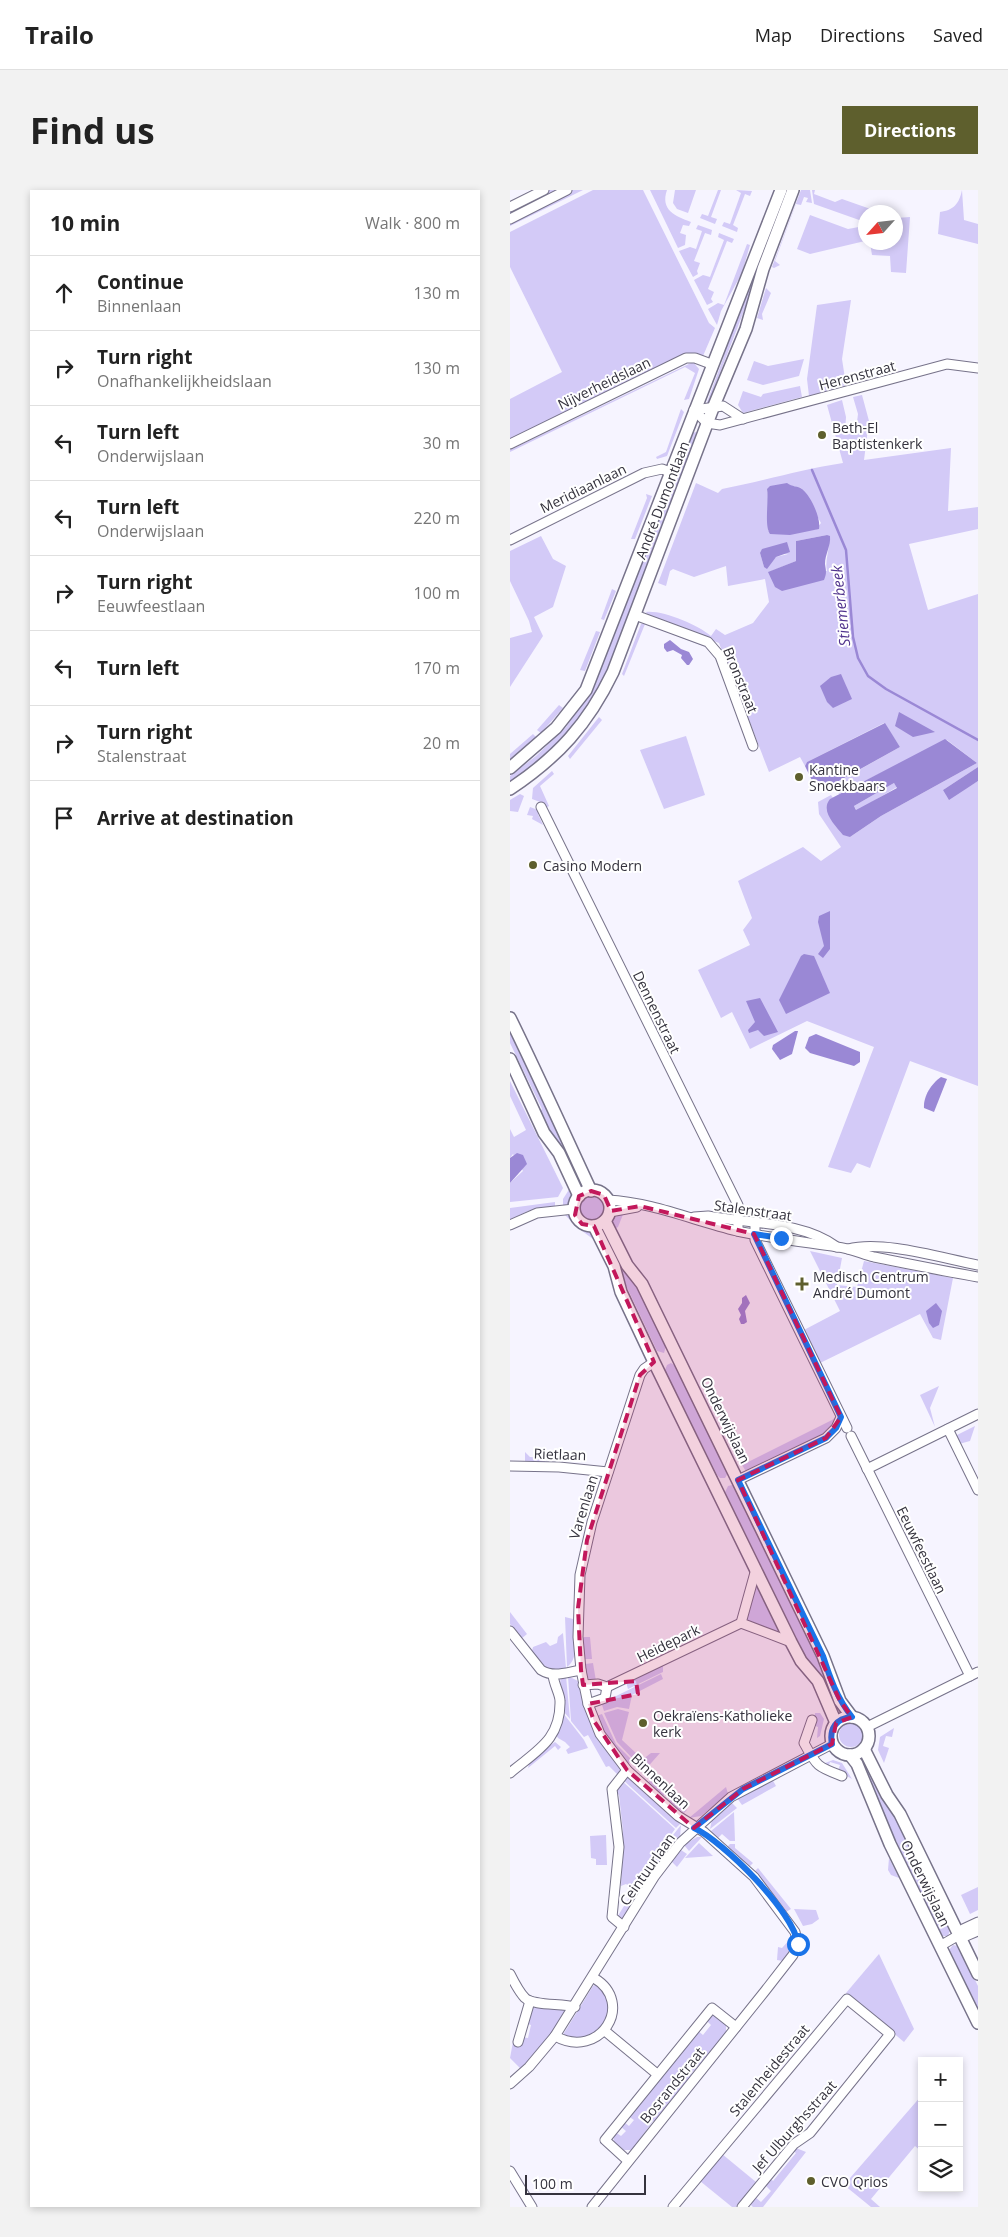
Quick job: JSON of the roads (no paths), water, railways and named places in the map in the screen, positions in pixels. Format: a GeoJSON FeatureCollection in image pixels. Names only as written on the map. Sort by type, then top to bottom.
{"type":"FeatureCollection","features":[{"type":"Feature","properties":{"kind":"main road","name":"André Dumontlaan"},"geometry":{"type":"LineString","coordinates":[[510,768],[556,728],[586,690],[711,364],[781,190]]}},
{"type":"Feature","properties":{"kind":"main road","name":"André Dumontlaan"},"geometry":{"type":"LineString","coordinates":[[510,789],[547,762],[582,724],[599,700],[609,679],[707,423],[746,329],[763,268],[793,190]]}},
{"type":"Feature","properties":{"kind":"main road"},"geometry":{"type":"LineString","coordinates":[[510,1018],[562,1124],[571,1150],[591,1190],[604,1195],[608,1211],[594,1226]]}},
{"type":"Feature","properties":{"kind":"main road"},"geometry":{"type":"LineString","coordinates":[[510,1059],[544,1133],[559,1153],[579,1196]]}},
{"type":"Feature","properties":{"kind":"main road"},"geometry":{"type":"LineString","coordinates":[[591,1190],[579,1196],[574,1209],[582,1224],[594,1226]]}},
{"type":"Feature","properties":{"kind":"main road","name":"Onderwijslaan"},"geometry":{"type":"LineString","coordinates":[[608,1211],[627,1265],[642,1284],[741,1479],[823,1656],[830,1681],[842,1705],[852,1717],[863,1722],[867,1727]]}},
{"type":"Feature","properties":{"kind":"main road"},"geometry":{"type":"LineString","coordinates":[[594,1226],[614,1266],[621,1292],[654,1362],[801,1660],[818,1681],[836,1723]]}},
{"type":"Feature","properties":{"kind":"main road"},"geometry":{"type":"LineString","coordinates":[[832,1744],[832,1729],[836,1723],[852,1717]]}},
{"type":"Feature","properties":{"kind":"main road"},"geometry":{"type":"LineString","coordinates":[[850,1755],[864,1749],[868,1743],[867,1727]]}},
{"type":"Feature","properties":{"kind":"main road","name":"Onderwijslaan"},"geometry":{"type":"LineString","coordinates":[[832,1744],[843,1754],[850,1755],[857,1764],[890,1844],[978,2023]]}},
{"type":"Feature","properties":{"kind":"main road","name":"Onderwijslaan"},"geometry":{"type":"LineString","coordinates":[[864,1749],[887,1795],[900,1814],[978,1974]]}},
{"type":"Feature","properties":{"kind":"street"},"geometry":{"type":"LineString","coordinates":[[510,207],[544,190]]}},
{"type":"Feature","properties":{"kind":"street"},"geometry":{"type":"LineString","coordinates":[[510,219],[567,190]]}},
{"type":"Feature","properties":{"kind":"street","name":"Nijverheidslaan"},"geometry":{"type":"LineString","coordinates":[[510,444],[686,358],[695,358],[711,364]]}},
{"type":"Feature","properties":{"kind":"street","name":"Herenstraat"},"geometry":{"type":"LineString","coordinates":[[707,423],[716,425],[743,419],[948,364],[978,368]]}},
{"type":"Feature","properties":{"kind":"street"},"geometry":{"type":"LineString","coordinates":[[694,410],[723,406],[743,419]]}},
{"type":"Feature","properties":{"kind":"street"},"geometry":{"type":"LineString","coordinates":[[694,410],[707,423]]}},
{"type":"Feature","properties":{"kind":"street","name":"Meridiaanlaan"},"geometry":{"type":"LineString","coordinates":[[510,540],[644,473],[662,469],[670,472]]}},
{"type":"Feature","properties":{"kind":"street","name":"Bronstraat"},"geometry":{"type":"LineString","coordinates":[[635,615],[708,642],[714,648],[720,656],[753,746]]}},
{"type":"Feature","properties":{"kind":"street","name":"Dennenstraat"},"geometry":{"type":"LineString","coordinates":[[541,807],[738,1205],[740,1221],[738,1231]]}},
{"type":"Feature","properties":{"kind":"street","name":"Stalenstraat"},"geometry":{"type":"LineString","coordinates":[[608,1211],[640,1206],[691,1217],[707,1224],[738,1231],[803,1243],[837,1246],[862,1254],[978,1277]]}},
{"type":"Feature","properties":{"kind":"street"},"geometry":{"type":"LineString","coordinates":[[510,1225],[537,1213],[574,1209]]}},
{"type":"Feature","properties":{"kind":"street","name":"Stalenstraat"},"geometry":{"type":"LineString","coordinates":[[691,1217],[708,1216],[802,1231],[825,1238],[837,1246]]}},
{"type":"Feature","properties":{"kind":"street"},"geometry":{"type":"LineString","coordinates":[[754,1234],[755,1223]]}},
{"type":"Feature","properties":{"kind":"street","name":"Eeuwfeestlaan"},"geometry":{"type":"LineString","coordinates":[[754,1234],[841,1417],[974,1674]]}},
{"type":"Feature","properties":{"kind":"street","name":"Stalenstraat"},"geometry":{"type":"LineString","coordinates":[[848,1249],[863,1245],[891,1248],[978,1265]]}},
{"type":"Feature","properties":{"kind":"street","name":"Varenlaan"},"geometry":{"type":"LineString","coordinates":[[581,1670],[578,1637],[580,1575],[587,1540],[640,1375],[644,1369],[654,1362]]}},
{"type":"Feature","properties":{"kind":"street"},"geometry":{"type":"LineString","coordinates":[[867,1469],[978,1414]]}},
{"type":"Feature","properties":{"kind":"street"},"geometry":{"type":"LineString","coordinates":[[741,1479],[826,1438],[836,1428],[841,1417]]}},
{"type":"Feature","properties":{"kind":"street"},"geometry":{"type":"LineString","coordinates":[[948,1429],[978,1490]]}},
{"type":"Feature","properties":{"kind":"street","name":"Rietlaan"},"geometry":{"type":"LineString","coordinates":[[510,1466],[559,1467],[608,1472]]}},
{"type":"Feature","properties":{"kind":"street"},"geometry":{"type":"LineString","coordinates":[[756,1569],[741,1623],[792,1642]]}},
{"type":"Feature","properties":{"kind":"street","name":"Heidepark"},"geometry":{"type":"LineString","coordinates":[[588,1704],[605,1698],[607,1687],[741,1623]]}},
{"type":"Feature","properties":{"kind":"street"},"geometry":{"type":"LineString","coordinates":[[510,1631],[541,1670],[553,1675],[581,1670]]}},
{"type":"Feature","properties":{"kind":"street","name":"Binnenlaan"},"geometry":{"type":"LineString","coordinates":[[581,1670],[588,1704],[600,1734],[627,1770],[678,1816],[715,1841],[754,1877],[795,1932]]}},
{"type":"Feature","properties":{"kind":"street"},"geometry":{"type":"LineString","coordinates":[[867,1727],[974,1674]]}},
{"type":"Feature","properties":{"kind":"street"},"geometry":{"type":"LineString","coordinates":[[510,1773],[552,1738],[560,1701],[554,1685],[553,1675]]}},
{"type":"Feature","properties":{"kind":"street"},"geometry":{"type":"LineString","coordinates":[[584,1684],[598,1684],[607,1687]]}},
{"type":"Feature","properties":{"kind":"street"},"geometry":{"type":"LineString","coordinates":[[812,1720],[804,1743],[810,1755],[818,1767],[842,1776]]}},
{"type":"Feature","properties":{"kind":"street","name":"Ceintuurlaan"},"geometry":{"type":"LineString","coordinates":[[510,2084],[529,2067],[556,2036],[668,1857],[694,1828],[743,1789],[832,1744]]}},
{"type":"Feature","properties":{"kind":"street","name":"Ceintuurlaan"},"geometry":{"type":"LineString","coordinates":[[624,1927],[612,1917],[619,1848],[612,1789],[627,1770]]}},
{"type":"Feature","properties":{"kind":"street"},"geometry":{"type":"LineString","coordinates":[[960,1936],[963,1929],[978,1922]]}},
{"type":"Feature","properties":{"kind":"street"},"geometry":{"type":"LineString","coordinates":[[940,1946],[978,1930]]}},
{"type":"Feature","properties":{"kind":"street","name":"Bosrandstraat"},"geometry":{"type":"LineString","coordinates":[[592,2207],[796,1950],[798,1944],[795,1932]]}},
{"type":"Feature","properties":{"kind":"street"},"geometry":{"type":"LineString","coordinates":[[510,1974],[524,1997],[530,2001],[565,2004],[575,2007]]}},
{"type":"Feature","properties":{"kind":"street"},"geometry":{"type":"LineString","coordinates":[[556,2036],[567,2043],[576,2044],[594,2040],[604,2031],[612,2015],[610,1994],[605,1985],[594,1978]]}},
{"type":"Feature","properties":{"kind":"street","name":"Stalenheidestraat"},"geometry":{"type":"LineString","coordinates":[[673,2207],[847,1999],[890,2034],[886,2040]]}},
{"type":"Feature","properties":{"kind":"street"},"geometry":{"type":"LineString","coordinates":[[518,2042],[530,2001]]}},
{"type":"Feature","properties":{"kind":"street","name":"Bosrandstraat"},"geometry":{"type":"LineString","coordinates":[[628,2161],[605,2140],[657,2074],[712,2008],[736,2027]]}},
{"type":"Feature","properties":{"kind":"street","name":"Bosrandstraat"},"geometry":{"type":"LineString","coordinates":[[604,2031],[657,2074]]}},
{"type":"Feature","properties":{"kind":"street","name":"Jef Ulburghsstraat"},"geometry":{"type":"LineString","coordinates":[[742,2207],[794,2144],[810,2133],[886,2040]]}},
{"type":"Feature","properties":{"kind":"street"},"geometry":{"type":"LineString","coordinates":[[510,2171],[532,2207]]}},
{"type":"Feature","properties":{"kind":"waterway","name":"Stiemerbeek"},"geometry":{"type":"LineString","coordinates":[[812,470],[846,550],[853,637],[858,658],[868,676],[886,689],[978,740]]}},
{"type":"Feature","properties":{"kind":"place","name":"Beth-El Baptistenkerk"},"geometry":{"type":"Point","coordinates":[822,435]}},
{"type":"Feature","properties":{"kind":"place","name":"Kantine Snoekbaars"},"geometry":{"type":"Point","coordinates":[799,777]}},
{"type":"Feature","properties":{"kind":"place","name":"Casino Modern"},"geometry":{"type":"Point","coordinates":[533,865]}},
{"type":"Feature","properties":{"kind":"place","name":"Medisch Centrum André Dumont"},"geometry":{"type":"Point","coordinates":[802,1284]}},
{"type":"Feature","properties":{"kind":"place","name":"Oekraïens-Katholieke kerk"},"geometry":{"type":"Point","coordinates":[643,1723]}},
{"type":"Feature","properties":{"kind":"place","name":"CVO Qrios"},"geometry":{"type":"Point","coordinates":[811,2181]}}]}
